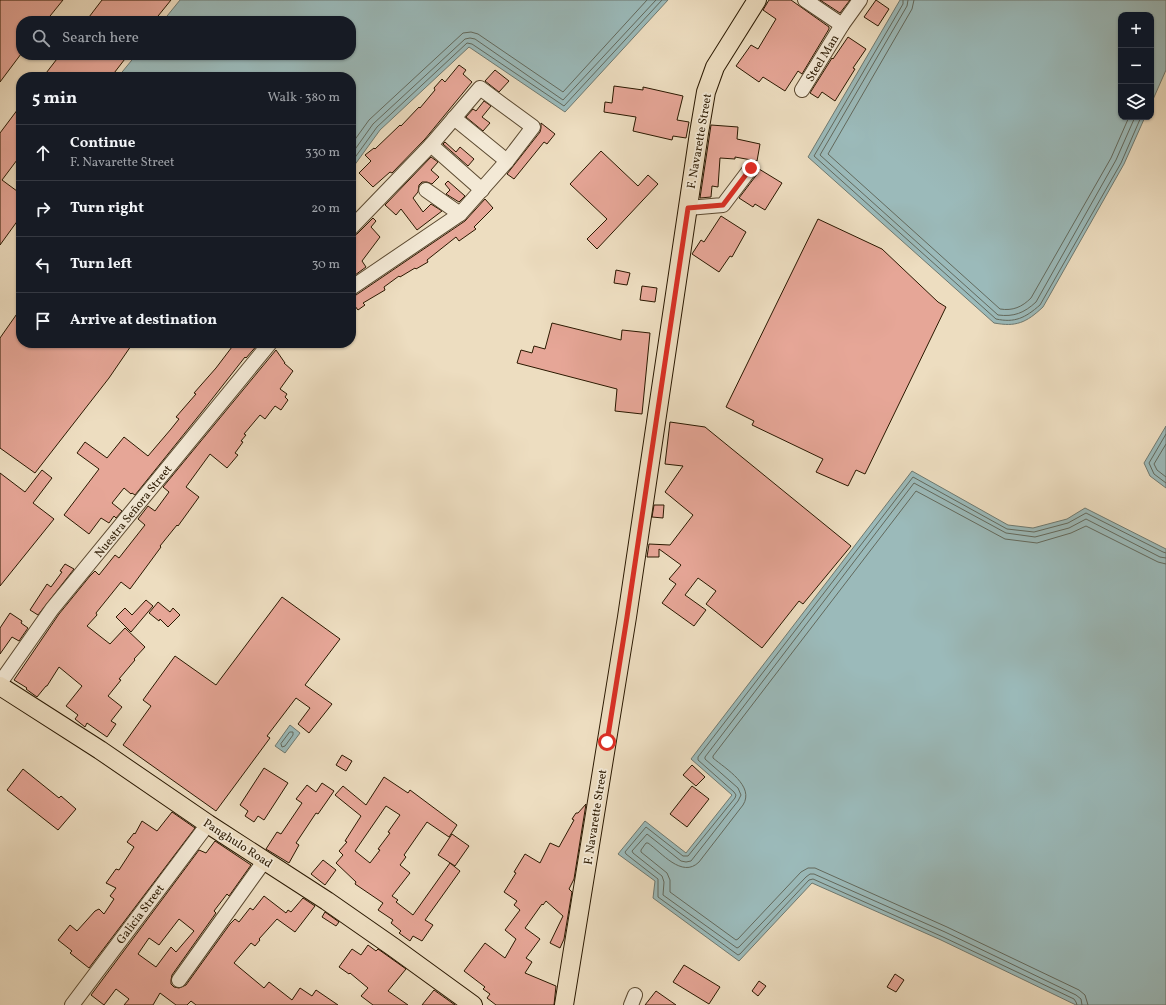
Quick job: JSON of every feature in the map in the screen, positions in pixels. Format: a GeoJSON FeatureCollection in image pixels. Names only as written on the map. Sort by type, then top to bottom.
{"type":"FeatureCollection","features":[{"type":"Feature","properties":{"kind":"main road","name":"F. Navarette Street"},"geometry":{"type":"LineString","coordinates":[[564,1005],[627,617],[706,92],[715,67],[757,0]]}},
{"type":"Feature","properties":{"kind":"main road","name":"Panghulo Road"},"geometry":{"type":"LineString","coordinates":[[0,684],[393,947],[473,1005]]}},
{"type":"Feature","properties":{"kind":"street","name":"Steel Man"},"geometry":{"type":"LineString","coordinates":[[805,0],[842,25]]}},
{"type":"Feature","properties":{"kind":"street","name":"Steel Man"},"geometry":{"type":"LineString","coordinates":[[802,90],[842,25],[860,0]]}},
{"type":"Feature","properties":{"kind":"street"},"geometry":{"type":"LineString","coordinates":[[356,223],[431,145],[480,88],[532,127],[507,161],[460,214],[356,285]]}},
{"type":"Feature","properties":{"kind":"street"},"geometry":{"type":"LineString","coordinates":[[454,118],[507,161]]}},
{"type":"Feature","properties":{"kind":"street"},"geometry":{"type":"LineString","coordinates":[[431,145],[482,190]]}},
{"type":"Feature","properties":{"kind":"street"},"geometry":{"type":"LineString","coordinates":[[688,208],[723,205],[751,168]]}},
{"type":"Feature","properties":{"kind":"street"},"geometry":{"type":"LineString","coordinates":[[426,190],[460,214]]}},
{"type":"Feature","properties":{"kind":"street","name":"Nuestra Señora Street"},"geometry":{"type":"LineString","coordinates":[[0,684],[52,609],[266,348]]}},
{"type":"Feature","properties":{"kind":"street","name":"Galicia Street"},"geometry":{"type":"LineString","coordinates":[[72,1005],[208,824]]}},
{"type":"Feature","properties":{"kind":"street"},"geometry":{"type":"LineString","coordinates":[[179,980],[264,860]]}},
{"type":"Feature","properties":{"kind":"water"},"geometry":{"type":"Polygon","coordinates":[[[180,0],[668,0],[565,112],[469,47],[380,130],[356,163],[356,72],[122,72],[132,60],[356,60],[356,16],[167,16],[180,0]]]}},
{"type":"Feature","properties":{"kind":"water"},"geometry":{"type":"Polygon","coordinates":[[[900,0],[1166,0],[1166,70],[1154,97],[1154,12],[1118,12],[1118,120],[1144,120],[1124,164],[1043,307],[1026,320],[1015,324],[994,323],[808,157],[900,0]]]}},
{"type":"Feature","properties":{"kind":"water"},"geometry":{"type":"Polygon","coordinates":[[[1166,426],[1166,488],[1150,476],[1144,463],[1166,426]]]}},
{"type":"Feature","properties":{"kind":"water"},"geometry":{"type":"Polygon","coordinates":[[[912,471],[1008,525],[1033,528],[1067,519],[1085,508],[1166,549],[1166,1005],[1076,1005],[941,940],[812,883],[739,961],[653,898],[655,881],[618,854],[645,821],[686,853],[732,795],[691,759],[912,471]]]}},
{"type":"Feature","properties":{"kind":"water"},"geometry":{"type":"Polygon","coordinates":[[[290,725],[300,733],[285,753],[275,746],[290,725]]]}},
{"type":"Feature","properties":{"kind":"building"},"geometry":{"type":"Polygon","coordinates":[[[0,0],[63,0],[50,16],[16,16],[16,60],[0,82],[0,0]]]}},
{"type":"Feature","properties":{"kind":"building"},"geometry":{"type":"Polygon","coordinates":[[[102,0],[171,0],[158,16],[90,16],[102,0]]]}},
{"type":"Feature","properties":{"kind":"building"},"geometry":{"type":"Polygon","coordinates":[[[769,0],[791,0],[829,27],[802,74],[798,71],[785,91],[763,77],[759,82],[736,66],[751,45],[758,49],[776,19],[763,10],[769,0]]]}},
{"type":"Feature","properties":{"kind":"building"},"geometry":{"type":"Polygon","coordinates":[[[820,0],[850,0],[840,13],[820,0]]]}},
{"type":"Feature","properties":{"kind":"building"},"geometry":{"type":"Polygon","coordinates":[[[876,0],[889,9],[878,26],[864,17],[876,0]]]}},
{"type":"Feature","properties":{"kind":"building"},"geometry":{"type":"Polygon","coordinates":[[[848,37],[866,49],[853,68],[855,69],[835,101],[822,92],[818,98],[810,93],[832,58],[833,59],[848,37]]]}},
{"type":"Feature","properties":{"kind":"building"},"geometry":{"type":"Polygon","coordinates":[[[56,60],[124,60],[115,72],[47,72],[56,60]]]}},
{"type":"Feature","properties":{"kind":"building"},"geometry":{"type":"Polygon","coordinates":[[[459,65],[466,70],[463,74],[472,82],[425,139],[392,173],[390,172],[373,187],[359,173],[371,161],[365,155],[374,148],[375,149],[400,125],[401,126],[419,107],[420,108],[442,79],[445,82],[459,65]]]}},
{"type":"Feature","properties":{"kind":"building"},"geometry":{"type":"Polygon","coordinates":[[[495,70],[509,81],[499,92],[485,81],[495,70]]]}},
{"type":"Feature","properties":{"kind":"building"},"geometry":{"type":"Polygon","coordinates":[[[614,86],[643,90],[643,87],[683,96],[677,120],[689,122],[686,138],[673,136],[672,140],[633,131],[636,117],[604,112],[605,102],[612,103],[614,86]]]}},
{"type":"Feature","properties":{"kind":"building"},"geometry":{"type":"Polygon","coordinates":[[[484,101],[491,106],[482,117],[490,123],[483,131],[466,117],[473,109],[476,111],[484,101]]]}},
{"type":"Feature","properties":{"kind":"building"},"geometry":{"type":"Polygon","coordinates":[[[16,112],[16,161],[2,180],[16,190],[16,223],[0,245],[0,133],[16,112]]]}},
{"type":"Feature","properties":{"kind":"building"},"geometry":{"type":"Polygon","coordinates":[[[541,123],[555,134],[547,144],[544,142],[514,179],[507,174],[540,132],[541,123]]]}},
{"type":"Feature","properties":{"kind":"building"},"geometry":{"type":"Polygon","coordinates":[[[711,125],[738,127],[737,139],[760,144],[757,161],[735,157],[735,159],[720,158],[718,187],[712,186],[711,197],[700,198],[711,125]]]}},
{"type":"Feature","properties":{"kind":"building"},"geometry":{"type":"Polygon","coordinates":[[[445,142],[456,152],[460,147],[474,159],[468,166],[443,144],[445,142]]]}},
{"type":"Feature","properties":{"kind":"building"},"geometry":{"type":"Polygon","coordinates":[[[601,151],[638,186],[648,175],[658,184],[597,249],[587,239],[607,219],[570,184],[601,151]]]}},
{"type":"Feature","properties":{"kind":"building"},"geometry":{"type":"Polygon","coordinates":[[[431,157],[438,162],[431,170],[439,177],[432,184],[422,182],[419,185],[418,192],[413,198],[423,212],[431,204],[442,211],[417,230],[401,209],[396,215],[385,205],[431,157]]]}},
{"type":"Feature","properties":{"kind":"building"},"geometry":{"type":"Polygon","coordinates":[[[759,169],[782,183],[765,210],[755,204],[753,207],[739,198],[758,173],[759,169]]]}},
{"type":"Feature","properties":{"kind":"building"},"geometry":{"type":"Polygon","coordinates":[[[448,181],[465,196],[459,202],[446,194],[450,190],[445,184],[448,181]]]}},
{"type":"Feature","properties":{"kind":"building"},"geometry":{"type":"Polygon","coordinates":[[[485,199],[493,208],[474,227],[476,229],[459,241],[456,237],[427,260],[428,262],[400,277],[399,276],[384,287],[385,290],[363,303],[365,305],[358,310],[356,307],[356,295],[465,221],[485,199]]]}},
{"type":"Feature","properties":{"kind":"building"},"geometry":{"type":"Polygon","coordinates":[[[721,216],[746,232],[732,257],[730,256],[719,272],[692,254],[701,240],[704,242],[721,216]]]}},
{"type":"Feature","properties":{"kind":"building"},"geometry":{"type":"Polygon","coordinates":[[[373,218],[376,221],[371,227],[380,237],[362,261],[366,267],[356,274],[356,234],[373,218]]]}},
{"type":"Feature","properties":{"kind":"building"},"geometry":{"type":"Polygon","coordinates":[[[818,219],[882,249],[938,302],[946,307],[865,474],[856,470],[848,486],[816,472],[823,459],[752,425],[754,421],[726,407],[818,219]]]}},
{"type":"Feature","properties":{"kind":"building"},"geometry":{"type":"Polygon","coordinates":[[[616,270],[630,273],[627,285],[614,283],[616,270]]]}},
{"type":"Feature","properties":{"kind":"building"},"geometry":{"type":"Polygon","coordinates":[[[642,286],[657,288],[655,302],[640,300],[642,286]]]}},
{"type":"Feature","properties":{"kind":"building"},"geometry":{"type":"Polygon","coordinates":[[[16,315],[16,348],[130,348],[109,378],[35,473],[0,448],[0,338],[16,315]]]}},
{"type":"Feature","properties":{"kind":"building"},"geometry":{"type":"Polygon","coordinates":[[[552,323],[621,340],[622,330],[650,333],[642,414],[615,411],[617,389],[517,363],[521,350],[532,353],[534,346],[545,349],[552,323]]]}},
{"type":"Feature","properties":{"kind":"building"},"geometry":{"type":"Polygon","coordinates":[[[231,348],[255,348],[246,358],[245,357],[135,495],[132,493],[131,494],[124,488],[112,503],[122,511],[116,518],[114,516],[109,523],[101,518],[89,534],[64,515],[99,469],[77,453],[85,442],[107,458],[124,437],[148,456],[179,419],[176,417],[196,394],[194,393],[231,348]]]}},
{"type":"Feature","properties":{"kind":"building"},"geometry":{"type":"Polygon","coordinates":[[[276,350],[284,363],[293,371],[280,389],[287,394],[285,397],[288,400],[281,410],[275,406],[265,419],[260,415],[244,434],[246,435],[241,441],[243,442],[235,453],[238,455],[227,468],[210,454],[186,487],[199,497],[178,526],[177,525],[160,546],[161,547],[130,589],[121,582],[87,626],[110,644],[125,628],[145,647],[134,659],[135,660],[119,679],[121,680],[108,696],[122,707],[111,721],[116,724],[107,737],[87,723],[85,727],[75,719],[78,715],[66,706],[82,686],[59,667],[47,686],[37,697],[26,689],[27,688],[14,680],[59,614],[90,576],[95,571],[99,575],[115,555],[119,558],[145,525],[138,519],[148,506],[155,511],[169,492],[163,487],[276,350]]]}},
{"type":"Feature","properties":{"kind":"building"},"geometry":{"type":"Polygon","coordinates":[[[670,422],[705,427],[851,546],[803,604],[799,601],[762,648],[706,604],[716,591],[698,578],[685,595],[706,610],[694,626],[662,603],[676,584],[669,579],[681,565],[659,549],[659,557],[647,557],[649,544],[670,545],[693,515],[665,492],[683,466],[665,464],[670,422]]]}},
{"type":"Feature","properties":{"kind":"building"},"geometry":{"type":"Polygon","coordinates":[[[42,470],[52,478],[33,503],[54,519],[0,586],[0,473],[25,492],[42,470]]]}},
{"type":"Feature","properties":{"kind":"building"},"geometry":{"type":"Polygon","coordinates":[[[654,505],[664,505],[663,518],[652,517],[654,505]]]}},
{"type":"Feature","properties":{"kind":"building"},"geometry":{"type":"Polygon","coordinates":[[[65,564],[74,569],[38,615],[30,610],[47,584],[51,587],[62,572],[60,571],[65,564]]]}},
{"type":"Feature","properties":{"kind":"building"},"geometry":{"type":"Polygon","coordinates":[[[282,597],[340,639],[305,685],[332,704],[309,733],[298,724],[310,708],[296,698],[267,736],[270,738],[216,811],[123,745],[151,706],[143,700],[175,656],[216,685],[282,597]]]}},
{"type":"Feature","properties":{"kind":"building"},"geometry":{"type":"Polygon","coordinates":[[[146,600],[153,606],[131,632],[116,617],[125,608],[132,615],[146,600]]]}},
{"type":"Feature","properties":{"kind":"building"},"geometry":{"type":"Polygon","coordinates":[[[158,602],[170,612],[173,608],[180,615],[168,627],[160,619],[159,621],[149,613],[158,602]]]}},
{"type":"Feature","properties":{"kind":"building"},"geometry":{"type":"Polygon","coordinates":[[[10,613],[22,621],[21,623],[28,628],[19,641],[12,637],[0,654],[0,628],[10,613]]]}},
{"type":"Feature","properties":{"kind":"building"},"geometry":{"type":"Polygon","coordinates":[[[342,755],[352,761],[346,771],[336,765],[342,755]]]}},
{"type":"Feature","properties":{"kind":"building"},"geometry":{"type":"Polygon","coordinates":[[[692,765],[705,777],[696,786],[683,775],[692,765]]]}},
{"type":"Feature","properties":{"kind":"building"},"geometry":{"type":"Polygon","coordinates":[[[264,768],[288,783],[264,820],[258,816],[254,822],[245,816],[248,811],[240,805],[264,768]]]}},
{"type":"Feature","properties":{"kind":"building"},"geometry":{"type":"Polygon","coordinates":[[[23,769],[59,798],[61,796],[76,809],[58,830],[7,790],[23,769]]]}},
{"type":"Feature","properties":{"kind":"building"},"geometry":{"type":"Polygon","coordinates":[[[384,777],[408,793],[410,790],[457,825],[449,837],[427,822],[404,855],[406,857],[400,865],[410,873],[392,896],[398,900],[396,902],[413,915],[450,863],[460,871],[425,920],[433,925],[422,941],[413,936],[410,941],[399,933],[401,931],[391,923],[393,920],[378,910],[383,903],[355,884],[356,882],[336,863],[343,855],[339,851],[347,842],[345,841],[361,816],[335,795],[343,786],[366,805],[384,777]],[[386,806],[355,851],[370,863],[380,850],[378,849],[390,833],[388,832],[400,815],[386,806]]]}},
{"type":"Feature","properties":{"kind":"building"},"geometry":{"type":"Polygon","coordinates":[[[322,783],[334,791],[318,814],[316,813],[296,843],[299,845],[289,863],[266,849],[277,832],[281,834],[302,803],[296,799],[307,785],[316,792],[322,783]]]}},
{"type":"Feature","properties":{"kind":"building"},"geometry":{"type":"Polygon","coordinates":[[[692,786],[709,799],[687,827],[670,814],[692,786]]]}},
{"type":"Feature","properties":{"kind":"building"},"geometry":{"type":"Polygon","coordinates":[[[586,804],[574,879],[569,889],[572,892],[564,939],[560,948],[550,943],[563,916],[546,901],[543,905],[542,904],[525,928],[540,939],[526,958],[532,962],[525,973],[556,986],[554,1005],[496,1005],[487,998],[490,994],[483,989],[485,987],[464,971],[485,943],[505,958],[516,939],[505,930],[520,910],[514,905],[517,901],[504,892],[516,873],[514,872],[525,854],[540,863],[550,843],[559,847],[574,820],[572,819],[586,804]]]}},
{"type":"Feature","properties":{"kind":"building"},"geometry":{"type":"Polygon","coordinates":[[[172,812],[195,828],[89,968],[70,953],[72,951],[58,940],[70,925],[77,931],[95,911],[99,909],[104,914],[114,899],[110,896],[116,888],[106,883],[116,869],[119,870],[134,847],[127,842],[134,833],[135,834],[142,821],[157,831],[172,812]]]}},
{"type":"Feature","properties":{"kind":"building"},"geometry":{"type":"Polygon","coordinates":[[[452,834],[469,846],[455,866],[438,855],[452,834]]]}},
{"type":"Feature","properties":{"kind":"building"},"geometry":{"type":"Polygon","coordinates":[[[215,841],[251,865],[229,896],[227,894],[214,911],[216,913],[172,975],[171,984],[174,987],[179,988],[186,985],[230,924],[235,919],[239,922],[250,908],[253,910],[264,896],[286,913],[288,910],[291,912],[303,898],[315,906],[295,932],[277,919],[259,939],[260,940],[255,946],[251,943],[234,963],[264,988],[269,982],[292,1000],[300,988],[312,996],[316,990],[338,1005],[196,1005],[191,1001],[187,1005],[176,1005],[160,993],[153,1005],[124,1005],[129,999],[116,989],[104,1005],[91,995],[199,850],[206,853],[215,841]],[[179,919],[159,945],[149,938],[138,954],[156,967],[171,947],[176,952],[194,931],[179,919]]]}},
{"type":"Feature","properties":{"kind":"building"},"geometry":{"type":"Polygon","coordinates":[[[323,860],[336,870],[325,885],[311,874],[323,860]]]}},
{"type":"Feature","properties":{"kind":"building"},"geometry":{"type":"Polygon","coordinates":[[[325,912],[339,922],[336,926],[322,917],[325,912]]]}},
{"type":"Feature","properties":{"kind":"building"},"geometry":{"type":"Polygon","coordinates":[[[368,945],[376,951],[378,949],[406,969],[388,991],[408,1005],[373,1005],[361,996],[368,988],[350,973],[349,974],[339,967],[352,949],[361,955],[368,945]]]}},
{"type":"Feature","properties":{"kind":"building"},"geometry":{"type":"Polygon","coordinates":[[[684,965],[720,987],[709,1004],[673,982],[684,965]]]}},
{"type":"Feature","properties":{"kind":"building"},"geometry":{"type":"Polygon","coordinates":[[[895,974],[904,980],[896,992],[887,987],[895,974]]]}},
{"type":"Feature","properties":{"kind":"building"},"geometry":{"type":"Polygon","coordinates":[[[759,981],[766,986],[758,996],[752,991],[759,981]]]}},
{"type":"Feature","properties":{"kind":"building"},"geometry":{"type":"Polygon","coordinates":[[[434,990],[455,1005],[422,1005],[434,990]]]}},
{"type":"Feature","properties":{"kind":"building"},"geometry":{"type":"Polygon","coordinates":[[[656,991],[676,1005],[645,1005],[656,991]]]}},
{"type":"Feature","properties":{"kind":"route"},"geometry":{"type":"LineString","coordinates":[[607,742],[688,208],[723,205],[751,168]]}}]}
